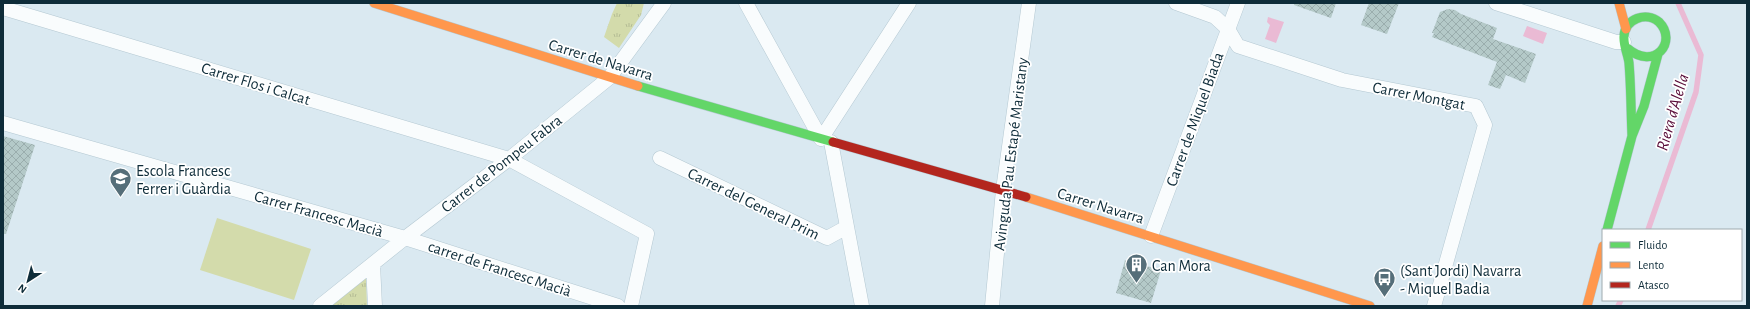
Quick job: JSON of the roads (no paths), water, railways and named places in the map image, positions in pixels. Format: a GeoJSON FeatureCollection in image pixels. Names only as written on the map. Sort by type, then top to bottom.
{"type":"FeatureCollection","features":[{"type":"Feature","properties":{"kind":"street","name":"Carrer de Navarra"},"geometry":{"type":"LineString","coordinates":[[374,3],[390,5],[609,78],[826,141]]}},
{"type":"Feature","properties":{"kind":"street","name":"Carrer de Pompeu Fabra"},"geometry":{"type":"LineString","coordinates":[[320,306],[405,238],[509,159],[609,78],[664,3]]}},
{"type":"Feature","properties":{"kind":"street"},"geometry":{"type":"LineString","coordinates":[[746,3],[826,141],[847,227],[862,306]]}},
{"type":"Feature","properties":{"kind":"street"},"geometry":{"type":"LineString","coordinates":[[826,141],[908,3]]}},
{"type":"Feature","properties":{"kind":"street","name":"Avinguda Pau Estapé Maristany"},"geometry":{"type":"LineString","coordinates":[[992,306],[1003,190],[1029,3]]}},
{"type":"Feature","properties":{"kind":"street","name":"Carrer Montgat"},"geometry":{"type":"LineString","coordinates":[[1176,3],[1215,17],[1228,29],[1238,46],[1342,80],[1476,106],[1485,125],[1434,306]]}},
{"type":"Feature","properties":{"kind":"street","name":"Carrer de Miquel Biada"},"geometry":{"type":"LineString","coordinates":[[1151,236],[1238,3]]}},
{"type":"Feature","properties":{"kind":"street"},"geometry":{"type":"LineString","coordinates":[[1496,3],[1616,42],[1626,40]]}},
{"type":"Feature","properties":{"kind":"street"},"geometry":{"type":"LineString","coordinates":[[1619,3],[1629,65],[1632,136]]}},
{"type":"Feature","properties":{"kind":"street","name":"Carrer Flos i Calcat"},"geometry":{"type":"LineString","coordinates":[[3,8],[509,159],[647,234],[631,306]]}},
{"type":"Feature","properties":{"kind":"street"},"geometry":{"type":"LineString","coordinates":[[1631,8],[1636,19]]}},
{"type":"Feature","properties":{"kind":"street"},"geometry":{"type":"LineString","coordinates":[[1607,229],[1632,136],[1654,76],[1658,54],[1663,48],[1665,41],[1665,33],[1657,20],[1649,17],[1642,17],[1630,23],[1626,40],[1632,54],[1645,58],[1658,54]]}},
{"type":"Feature","properties":{"kind":"street","name":"Carrer Francesc Macià"},"geometry":{"type":"LineString","coordinates":[[3,123],[405,238]]}},
{"type":"Feature","properties":{"kind":"street","name":"Carrer Navarra"},"geometry":{"type":"LineString","coordinates":[[826,141],[1003,190],[1370,306]]}},
{"type":"Feature","properties":{"kind":"street","name":"Carrer del General Prim"},"geometry":{"type":"LineString","coordinates":[[660,158],[827,238],[847,227]]}},
{"type":"Feature","properties":{"kind":"street","name":"carrer de Francesc Macià"},"geometry":{"type":"LineString","coordinates":[[405,238],[618,306]]}},
{"type":"Feature","properties":{"kind":"street"},"geometry":{"type":"LineString","coordinates":[[1587,306],[1602,250]]}},
{"type":"Feature","properties":{"kind":"street"},"geometry":{"type":"LineString","coordinates":[[373,264],[375,306]]}},
{"type":"Feature","properties":{"kind":"waterway","name":"Riera d'Alella"},"geometry":{"type":"LineString","coordinates":[[1648,229],[1696,92],[1701,55],[1678,3]]}},
{"type":"Feature","properties":{"kind":"waterway","name":"Riera d'Alella"},"geometry":{"type":"LineString","coordinates":[[1618,306],[1620,301]]}},
{"type":"Feature","properties":{"kind":"place","name":"Escola Francesc Ferrer i Guàrdia"},"geometry":{"type":"Point","coordinates":[121,198]}},
{"type":"Feature","properties":{"kind":"place","name":"Can Mora"},"geometry":{"type":"Point","coordinates":[1137,284]}},
{"type":"Feature","properties":{"kind":"place","name":"(Sant Jordi) Navarra - Miquel Badia"},"geometry":{"type":"Point","coordinates":[1384,298]}}]}
